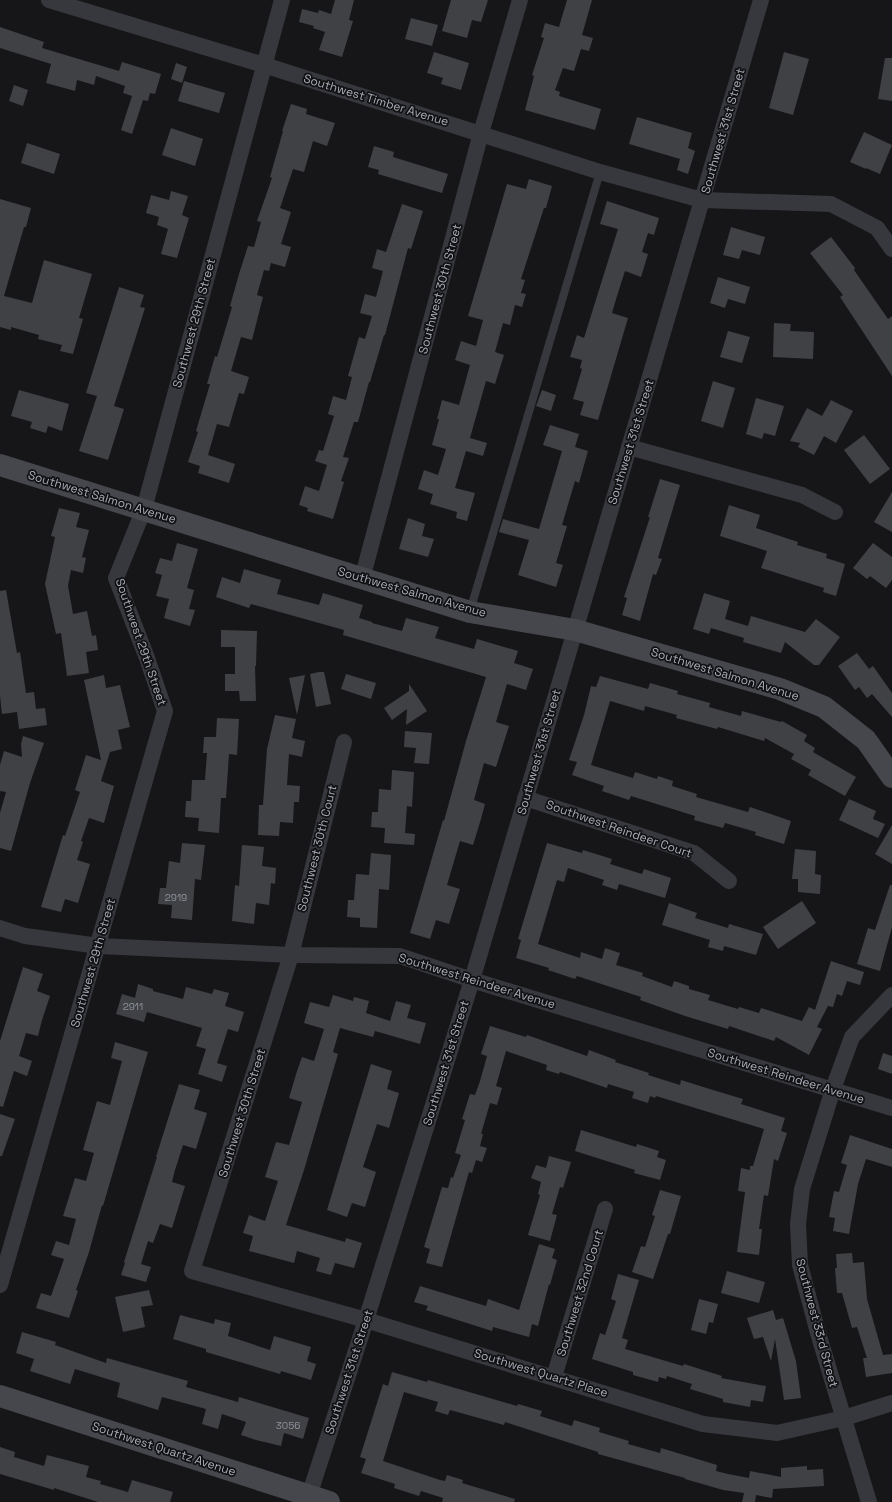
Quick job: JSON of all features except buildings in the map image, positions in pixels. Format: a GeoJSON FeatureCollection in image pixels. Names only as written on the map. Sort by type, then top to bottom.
{"type":"FeatureCollection","features":[{"type":"Feature","properties":{"kind":"street","name":"Southwest Timber Avenue"},"geometry":{"type":"LineString","coordinates":[[49,0],[264,65],[600,172],[702,200]]}},
{"type":"Feature","properties":{"kind":"street","name":"Southwest 29th Street"},"geometry":{"type":"LineString","coordinates":[[0,1285],[99,946],[165,711],[147,658],[116,578],[144,509],[282,0]]}},
{"type":"Feature","properties":{"kind":"street","name":"Southwest 30th Street"},"geometry":{"type":"LineString","coordinates":[[362,579],[481,133],[520,0]]}},
{"type":"Feature","properties":{"kind":"street","name":"Southwest 31st Street"},"geometry":{"type":"LineString","coordinates":[[308,1499],[366,1320],[472,980],[761,0]]}},
{"type":"Feature","properties":{"kind":"street"},"geometry":{"type":"LineString","coordinates":[[702,200],[831,204],[876,228],[892,249]]}},
{"type":"Feature","properties":{"kind":"street"},"geometry":{"type":"LineString","coordinates":[[629,446],[802,495],[835,512]]}},
{"type":"Feature","properties":{"kind":"street","name":"Southwest Salmon Avenue"},"geometry":{"type":"LineString","coordinates":[[0,465],[470,612],[575,630],[780,689],[824,707],[866,740],[892,777]]}},
{"type":"Feature","properties":{"kind":"street","name":"Southwest 30th Court"},"geometry":{"type":"LineString","coordinates":[[291,955],[344,742]]}},
{"type":"Feature","properties":{"kind":"street","name":"Southwest Reindeer Court"},"geometry":{"type":"LineString","coordinates":[[525,798],[694,853],[728,881]]}},
{"type":"Feature","properties":{"kind":"street","name":"Southwest Reindeer Avenue"},"geometry":{"type":"LineString","coordinates":[[0,928],[26,936],[99,946],[291,955],[400,956],[472,980],[892,1108]]}},
{"type":"Feature","properties":{"kind":"street","name":"Southwest 30th Street"},"geometry":{"type":"LineString","coordinates":[[192,1271],[291,955]]}},
{"type":"Feature","properties":{"kind":"street","name":"Southwest 33rd Street"},"geometry":{"type":"LineString","coordinates":[[869,1502],[818,1333],[800,1265],[798,1224],[802,1189],[833,1089],[852,1037],[892,995]]}},
{"type":"Feature","properties":{"kind":"street","name":"Southwest 32nd Court"},"geometry":{"type":"LineString","coordinates":[[554,1377],[605,1209]]}},
{"type":"Feature","properties":{"kind":"street","name":"Southwest Quartz Place"},"geometry":{"type":"LineString","coordinates":[[192,1271],[366,1320],[703,1424],[777,1433],[844,1418],[892,1403]]}},
{"type":"Feature","properties":{"kind":"street","name":"Southwest Quartz Avenue"},"geometry":{"type":"LineString","coordinates":[[0,1396],[308,1499],[329,1502]]}},
{"type":"Feature","properties":{"kind":"lane"},"geometry":{"type":"LineString","coordinates":[[470,612],[600,172]]}}]}
